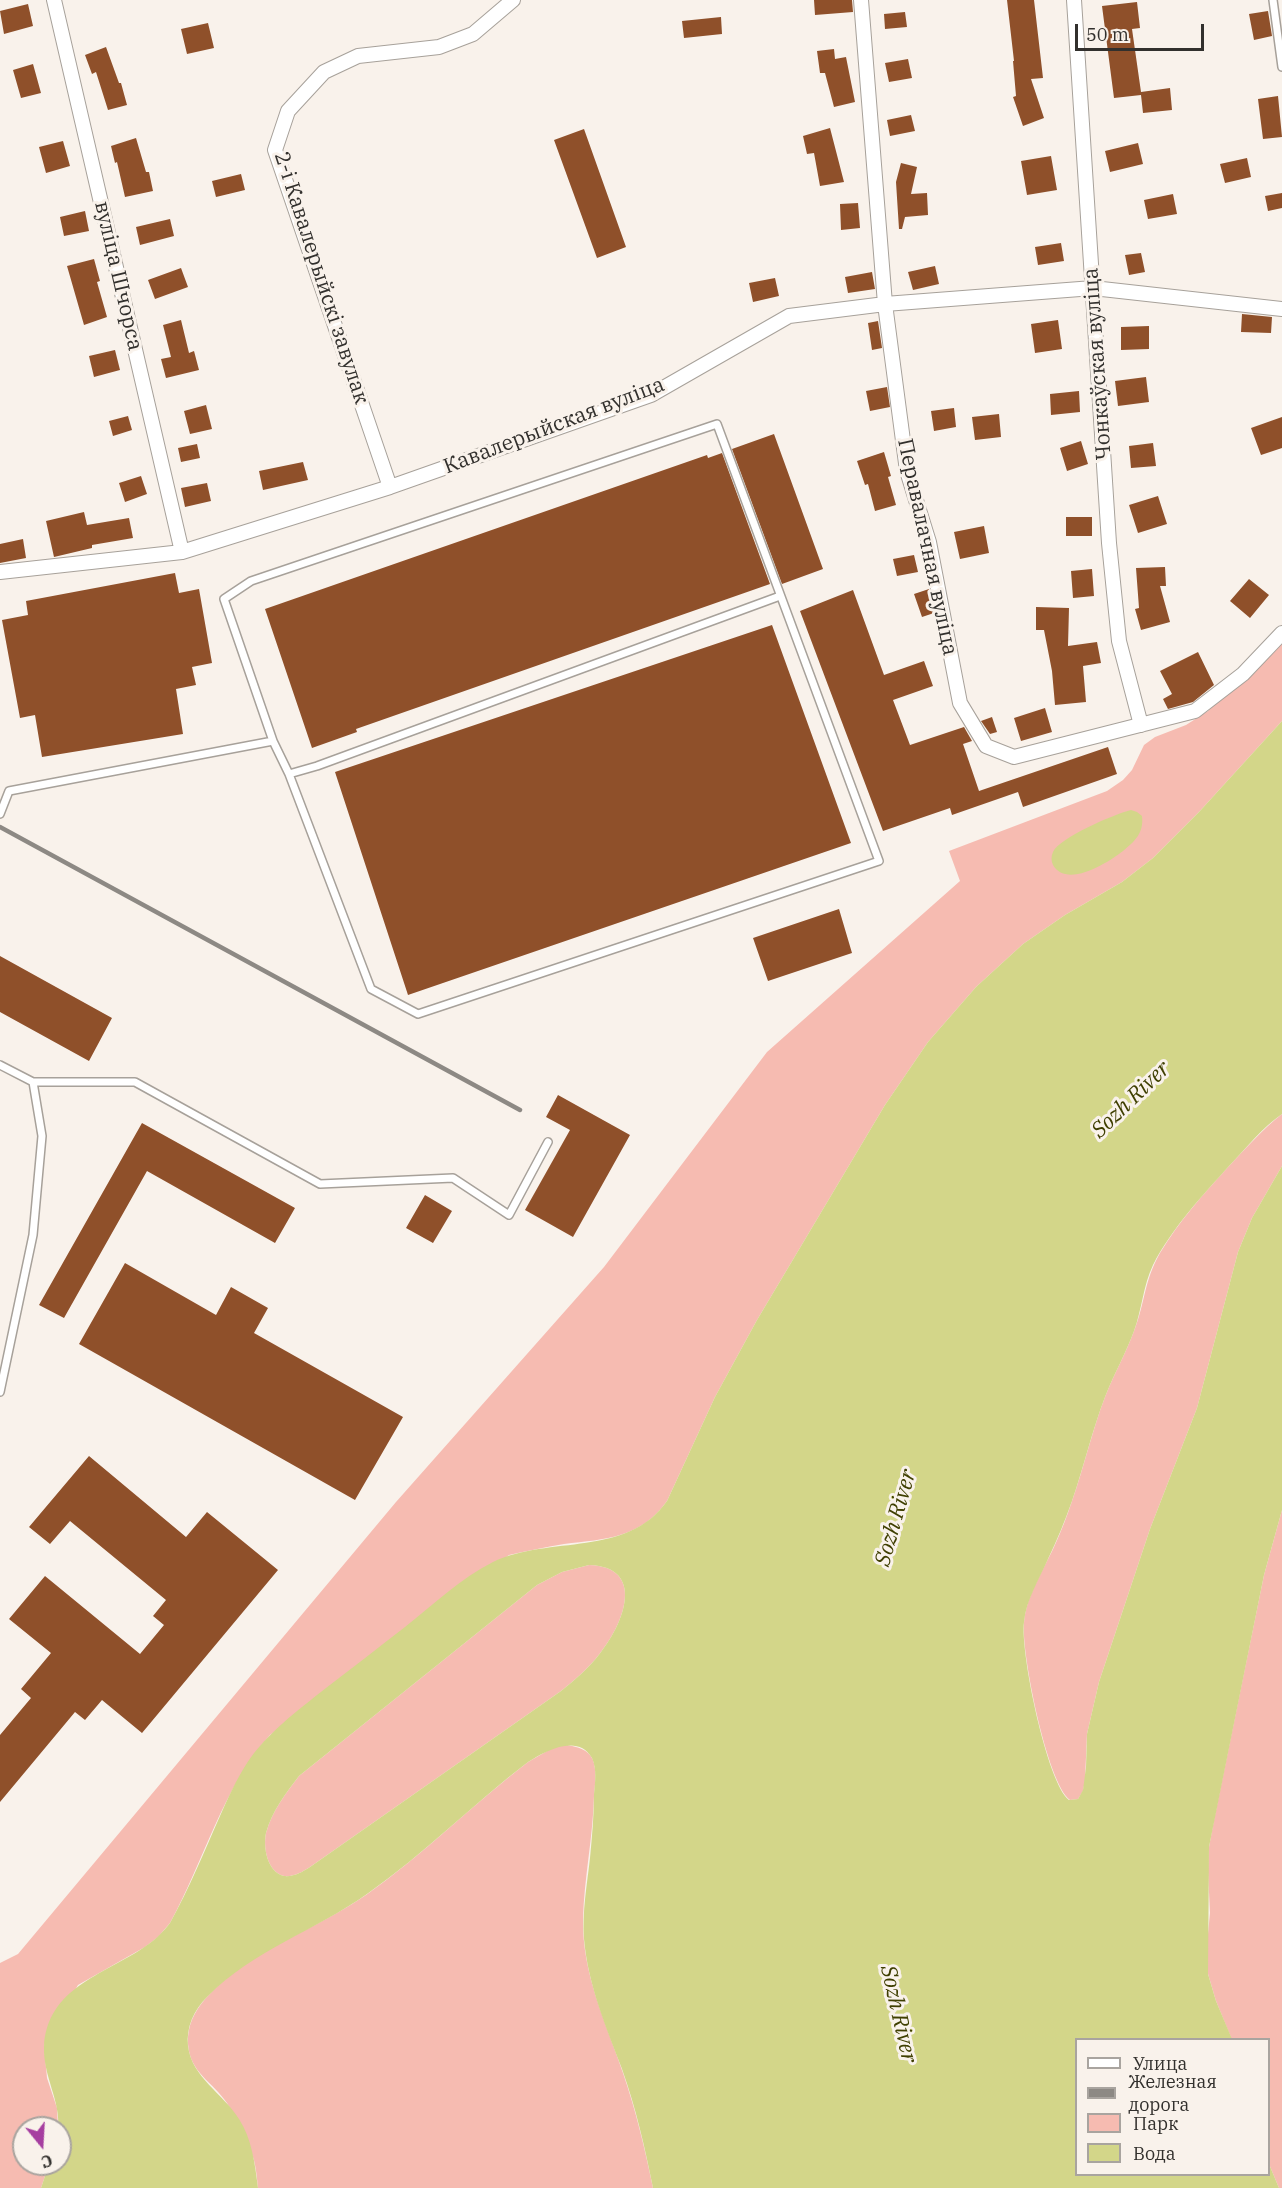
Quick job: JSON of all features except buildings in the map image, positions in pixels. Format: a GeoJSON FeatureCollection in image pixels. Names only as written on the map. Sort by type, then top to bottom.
{"type":"FeatureCollection","features":[{"type":"Feature","properties":{"kind":"street","name":"вуліца Шчорса"},"geometry":{"type":"LineString","coordinates":[[54,0],[182,552]]}},
{"type":"Feature","properties":{"kind":"street","name":"2-і Кавалерыйскі завулак"},"geometry":{"type":"LineString","coordinates":[[390,487],[274,150],[288,111],[324,72],[358,56],[439,47],[447,44],[473,34],[513,0]]}},
{"type":"Feature","properties":{"kind":"street","name":"Перавалачная вуліца"},"geometry":{"type":"LineString","coordinates":[[861,0],[885,304],[907,471],[929,542],[960,703],[986,746],[1014,757],[1195,711],[1243,674],[1282,633]]}},
{"type":"Feature","properties":{"kind":"street","name":"Чонкаўская вуліца"},"geometry":{"type":"LineString","coordinates":[[1074,0],[1109,543],[1119,641],[1141,725]]}},
{"type":"Feature","properties":{"kind":"street","name":"Кавалерыйская вуліца"},"geometry":{"type":"LineString","coordinates":[[0,572],[182,552],[390,487],[651,394],[789,316],[885,304],[1093,288],[1282,309]]}},
{"type":"Feature","properties":{"kind":"lane"},"geometry":{"type":"LineString","coordinates":[[1273,0],[1282,67]]}},
{"type":"Feature","properties":{"kind":"lane"},"geometry":{"type":"LineString","coordinates":[[717,424],[879,861],[418,1014],[371,989],[289,774],[273,741],[224,599],[252,581],[717,424]]}},
{"type":"Feature","properties":{"kind":"lane"},"geometry":{"type":"LineString","coordinates":[[289,774],[317,766],[780,596]]}},
{"type":"Feature","properties":{"kind":"lane"},"geometry":{"type":"LineString","coordinates":[[0,814],[9,791],[273,741]]}},
{"type":"Feature","properties":{"kind":"lane"},"geometry":{"type":"LineString","coordinates":[[0,1065],[33,1082],[135,1082],[320,1184],[453,1178],[509,1215],[548,1142]]}},
{"type":"Feature","properties":{"kind":"lane"},"geometry":{"type":"LineString","coordinates":[[0,1392],[33,1235],[42,1136],[33,1082]]}},
{"type":"Feature","properties":{"kind":"green space"},"geometry":{"type":"Polygon","coordinates":[[[1282,632],[1282,721],[1199,812],[1153,858],[1122,882],[1065,915],[1023,944],[976,987],[928,1042],[885,1105],[757,1320],[715,1397],[667,1501],[646,1523],[634,1530],[608,1538],[550,1546],[509,1555],[270,1735],[253,1756],[226,1802],[170,1923],[145,1947],[78,1985],[44,2045],[47,2078],[57,2116],[12,2116],[12,2176],[45,2176],[41,2188],[0,2188],[0,1963],[18,1954],[396,1502],[604,1267],[767,1052],[960,881],[949,851],[1107,791],[1123,780],[1132,770],[1144,745],[1155,737],[1186,725],[1208,711],[1235,685],[1282,632]]]}},
{"type":"Feature","properties":{"kind":"green space"},"geometry":{"type":"Polygon","coordinates":[[[1282,1114],[1282,1166],[1252,1218],[1238,1252],[1197,1408],[1150,1529],[1099,1682],[1087,1734],[1083,1791],[1078,1799],[1070,1800],[1061,1789],[1053,1769],[1037,1716],[1024,1638],[1025,1613],[1028,1603],[1066,1518],[1100,1410],[1138,1321],[1151,1273],[1160,1253],[1184,1218],[1211,1186],[1255,1138],[1282,1114]]]}},
{"type":"Feature","properties":{"kind":"green space"},"geometry":{"type":"Polygon","coordinates":[[[1282,1510],[1282,2188],[1279,2188],[1270,2166],[1270,2038],[1231,2038],[1208,1974],[1207,1944],[1210,1913],[1209,1847],[1264,1575],[1282,1510]]]}},
{"type":"Feature","properties":{"kind":"green space"},"geometry":{"type":"Polygon","coordinates":[[[589,1565],[607,1568],[618,1575],[624,1586],[625,1598],[617,1626],[609,1640],[582,1673],[561,1691],[310,1867],[298,1874],[288,1876],[278,1874],[274,1870],[266,1852],[266,1833],[284,1796],[299,1776],[537,1585],[562,1572],[589,1565]]]}},
{"type":"Feature","properties":{"kind":"green space"},"geometry":{"type":"Polygon","coordinates":[[[567,1745],[585,1751],[591,1756],[594,1764],[593,1811],[583,1919],[586,1959],[596,1997],[632,2102],[653,2188],[258,2188],[256,2168],[245,2137],[230,2108],[198,2070],[190,2054],[189,2031],[198,2009],[223,1981],[242,1967],[346,1908],[387,1880],[528,1762],[554,1747],[567,1745]]]}},
{"type":"Feature","properties":{"kind":"water","name":"Sozh River"},"geometry":{"type":"Polygon","coordinates":[[[1282,721],[1282,1114],[1255,1138],[1198,1201],[1178,1225],[1153,1265],[1134,1331],[1105,1397],[1069,1508],[1058,1538],[1033,1590],[1024,1622],[1026,1660],[1044,1744],[1061,1789],[1069,1800],[1078,1799],[1083,1790],[1087,1734],[1099,1682],[1150,1529],[1197,1408],[1238,1252],[1252,1218],[1282,1166],[1282,1510],[1264,1575],[1209,1847],[1208,1974],[1216,2001],[1232,2038],[1075,2038],[1075,2176],[1270,2176],[1270,2166],[1279,2188],[653,2188],[632,2098],[589,1973],[584,1939],[584,1919],[595,1771],[594,1762],[586,1751],[570,1745],[552,1749],[528,1762],[388,1879],[347,1907],[244,1966],[198,2007],[188,2032],[191,2057],[195,2067],[239,2119],[252,2152],[258,2188],[41,2188],[45,2176],[72,2176],[72,2116],[58,2116],[44,2058],[47,2027],[55,2010],[80,1986],[147,1945],[158,1937],[170,1923],[232,1789],[255,1752],[273,1732],[304,1705],[481,1568],[515,1554],[609,1538],[631,1531],[650,1519],[667,1501],[715,1397],[757,1320],[885,1105],[928,1042],[976,987],[1023,944],[1065,915],[1122,882],[1153,858],[1199,812],[1282,721]],[[589,1565],[562,1572],[537,1585],[299,1776],[284,1796],[266,1833],[266,1852],[274,1870],[278,1874],[288,1876],[298,1874],[310,1867],[561,1691],[587,1668],[609,1640],[622,1612],[625,1598],[624,1586],[618,1575],[607,1568],[589,1565]]]}},
{"type":"Feature","properties":{"kind":"water"},"geometry":{"type":"Polygon","coordinates":[[[1131,810],[1142,816],[1142,827],[1135,840],[1117,856],[1098,867],[1078,874],[1059,872],[1053,865],[1053,852],[1066,840],[1101,821],[1131,810]]]}},
{"type":"Feature","properties":{"kind":"railway"},"geometry":{"type":"LineString","coordinates":[[0,827],[520,1110]]}}]}
